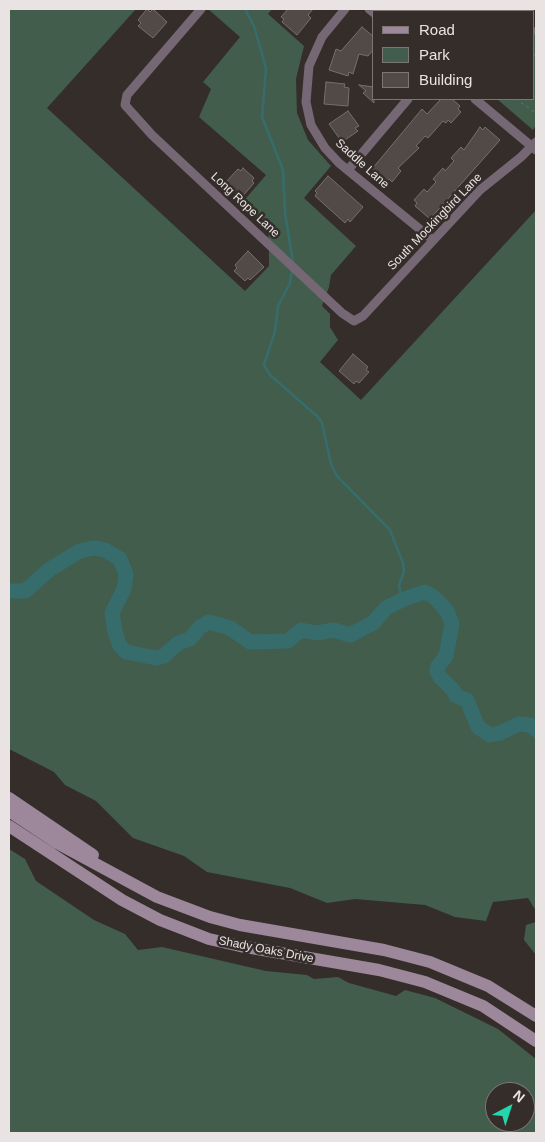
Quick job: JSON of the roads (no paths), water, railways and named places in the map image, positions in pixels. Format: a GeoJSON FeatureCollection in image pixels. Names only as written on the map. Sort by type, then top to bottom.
{"type":"FeatureCollection","features":[{"type":"Feature","properties":{"kind":"street","name":"Long Rope Lane"},"geometry":{"type":"LineString","coordinates":[[201,9],[125,101],[127,108],[152,135],[325,298],[354,321]]}},
{"type":"Feature","properties":{"kind":"street","name":"Saddle Lane"},"geometry":{"type":"LineString","coordinates":[[345,9],[322,37],[314,51],[308,72],[306,102],[311,125],[317,137],[332,156],[433,240]]}},
{"type":"Feature","properties":{"kind":"street"},"geometry":{"type":"LineString","coordinates":[[348,170],[407,100]]}},
{"type":"Feature","properties":{"kind":"street"},"geometry":{"type":"LineString","coordinates":[[478,100],[535,146]]}},
{"type":"Feature","properties":{"kind":"street","name":"South Mockingbird Lane"},"geometry":{"type":"LineString","coordinates":[[354,321],[363,316],[480,190],[535,146]]}},
{"type":"Feature","properties":{"kind":"street","name":"Shady Oaks Drive"},"geometry":{"type":"LineString","coordinates":[[9,798],[108,865],[170,902]]}},
{"type":"Feature","properties":{"kind":"street","name":"Shady Oaks Drive"},"geometry":{"type":"LineString","coordinates":[[9,811],[57,844],[145,892],[170,902],[240,925],[392,952],[430,962],[473,978],[536,1016]]}},
{"type":"Feature","properties":{"kind":"street","name":"Shady Oaks Drive"},"geometry":{"type":"LineString","coordinates":[[9,826],[122,900],[166,923],[209,938],[240,946],[379,970],[425,982],[483,1006],[536,1041]]}},
{"type":"Feature","properties":{"kind":"waterway"},"geometry":{"type":"LineString","coordinates":[[245,9],[254,26],[266,68],[262,117],[283,170],[285,213],[293,262]]}},
{"type":"Feature","properties":{"kind":"waterway"},"geometry":{"type":"LineString","coordinates":[[292,270],[290,283],[278,306],[275,331],[264,365],[270,375],[318,417],[322,423],[331,464],[337,476],[390,530],[403,563],[404,572],[399,585],[402,600]]}},
{"type":"Feature","properties":{"kind":"waterway"},"geometry":{"type":"LineString","coordinates":[[9,591],[25,591],[50,569],[80,551],[93,548],[105,550],[120,559],[126,574],[124,589],[112,613],[115,632],[120,646],[126,652],[156,658],[164,656],[178,643],[190,639],[200,627],[209,622],[230,628],[250,642],[288,641],[301,630],[317,633],[334,630],[350,635],[373,623],[386,608],[425,592],[434,597],[447,611],[452,624],[446,656],[438,666],[437,671],[456,696],[467,700],[478,727],[490,735],[500,733],[519,724],[530,725],[536,730]]}}]}
